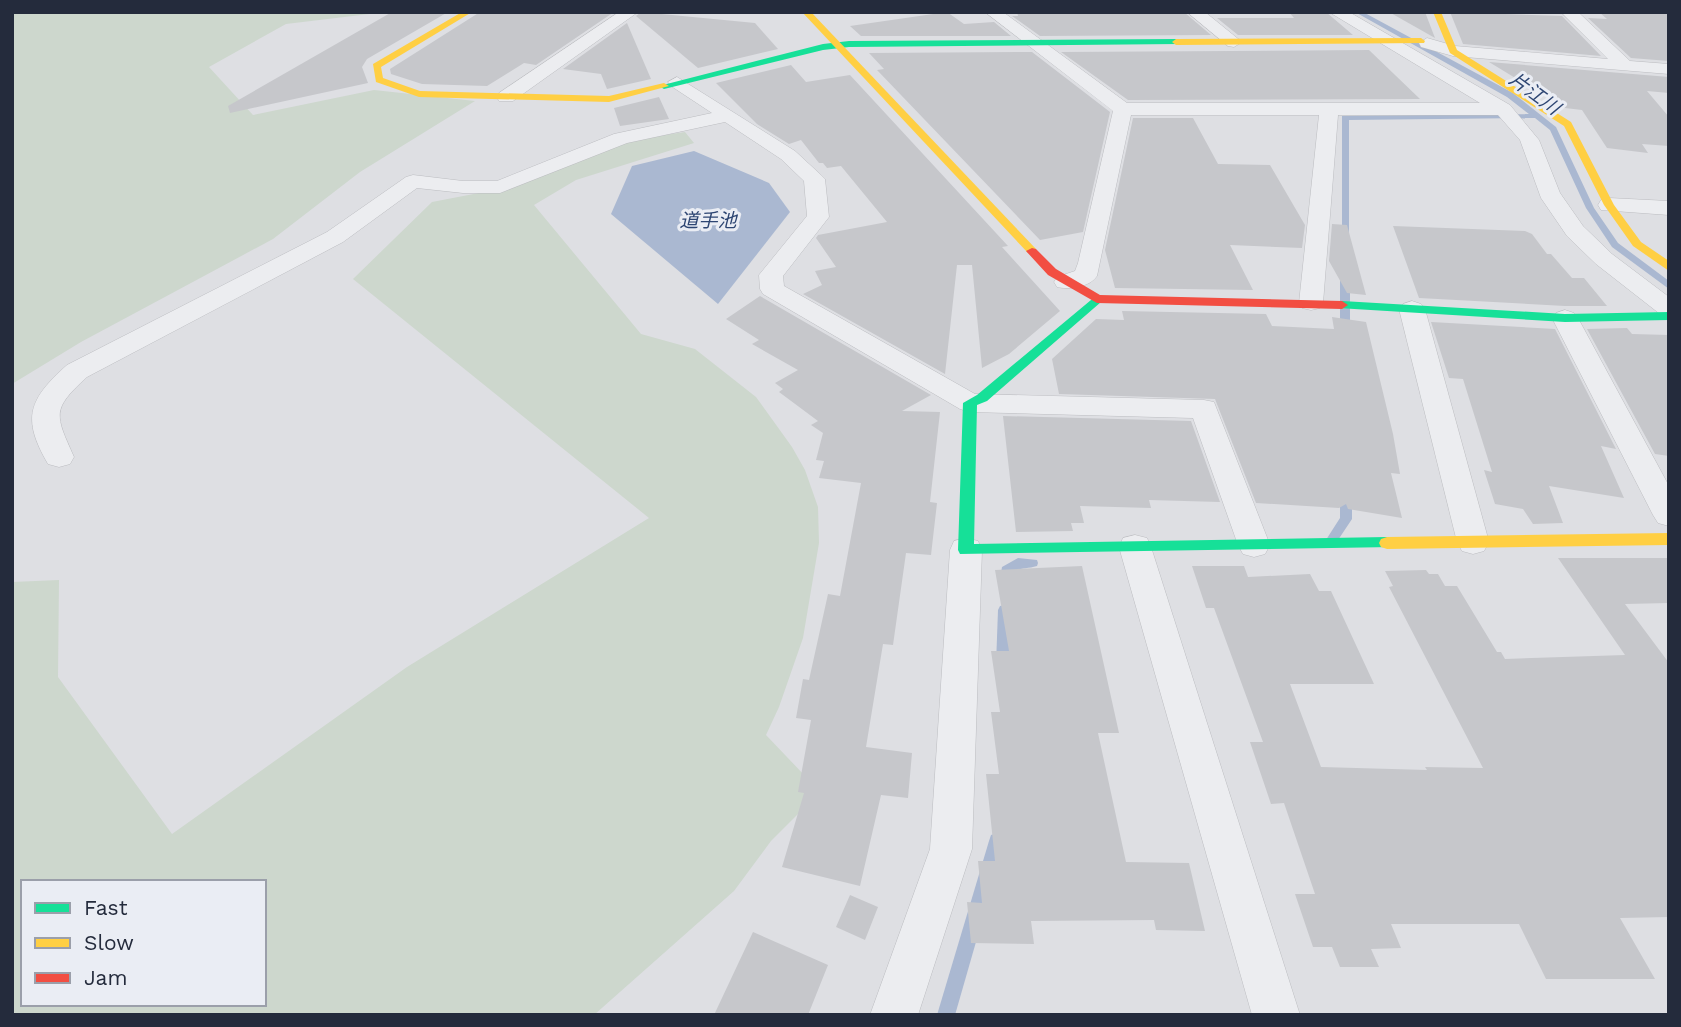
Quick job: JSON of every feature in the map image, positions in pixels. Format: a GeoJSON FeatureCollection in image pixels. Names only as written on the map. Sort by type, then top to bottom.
{"type":"FeatureCollection","features":[{"type":"Feature","properties":{"kind":"street"},"geometry":{"type":"LineString","coordinates":[[468,12],[376,66],[379,80],[419,94],[609,99],[837,46],[1234,42],[1392,33],[1508,114],[1535,150],[1550,196],[1574,232],[1611,265],[1669,309]]}},
{"type":"Feature","properties":{"kind":"street"},"geometry":{"type":"LineString","coordinates":[[506,97],[630,12]]}},
{"type":"Feature","properties":{"kind":"street"},"geometry":{"type":"LineString","coordinates":[[806,12],[1052,271],[1097,299],[1321,304],[1565,318],[1669,316]]}},
{"type":"Feature","properties":{"kind":"street"},"geometry":{"type":"LineString","coordinates":[[993,12],[1123,109],[1508,114]]}},
{"type":"Feature","properties":{"kind":"street"},"geometry":{"type":"LineString","coordinates":[[1195,12],[1234,42]]}},
{"type":"Feature","properties":{"kind":"street"},"geometry":{"type":"LineString","coordinates":[[1337,12],[1392,33],[1453,51],[1669,69]]}},
{"type":"Feature","properties":{"kind":"street"},"geometry":{"type":"LineString","coordinates":[[1437,12],[1453,51],[1568,124],[1609,205],[1637,244],[1669,267]]}},
{"type":"Feature","properties":{"kind":"street"},"geometry":{"type":"LineString","coordinates":[[1569,12],[1626,65]]}},
{"type":"Feature","properties":{"kind":"street"},"geometry":{"type":"LineString","coordinates":[[677,82],[788,155],[814,179],[818,217],[771,275],[772,289],[970,403],[1204,409],[1254,545]]}},
{"type":"Feature","properties":{"kind":"street"},"geometry":{"type":"LineString","coordinates":[[1066,282],[1085,276],[1090,263],[1123,109]]}},
{"type":"Feature","properties":{"kind":"street"},"geometry":{"type":"LineString","coordinates":[[1321,304],[1329,110]]}},
{"type":"Feature","properties":{"kind":"street"},"geometry":{"type":"LineString","coordinates":[[59,457],[42,418],[45,406],[60,386],[77,371],[335,237],[413,181],[463,187],[500,187],[621,138],[726,116]]}},
{"type":"Feature","properties":{"kind":"street"},"geometry":{"type":"LineString","coordinates":[[1609,205],[1669,208]]}},
{"type":"Feature","properties":{"kind":"street"},"geometry":{"type":"LineString","coordinates":[[970,403],[982,398],[1097,299]]}},
{"type":"Feature","properties":{"kind":"street"},"geometry":{"type":"LineString","coordinates":[[1412,309],[1473,542]]}},
{"type":"Feature","properties":{"kind":"street"},"geometry":{"type":"LineString","coordinates":[[1565,318],[1669,515]]}},
{"type":"Feature","properties":{"kind":"street"},"geometry":{"type":"LineString","coordinates":[[894,1015],[951,849],[966,550],[970,403]]}},
{"type":"Feature","properties":{"kind":"street"},"geometry":{"type":"LineString","coordinates":[[966,550],[1139,560],[1254,545],[1669,539]]}},
{"type":"Feature","properties":{"kind":"street"},"geometry":{"type":"LineString","coordinates":[[1139,560],[1276,1015]]}},
{"type":"Feature","properties":{"kind":"shaded area"},"geometry":{"type":"Polygon","coordinates":[[[12,12],[386,12],[286,24],[209,67],[253,115],[374,90],[475,101],[360,172],[273,239],[81,342],[12,384],[12,12]]]}},
{"type":"Feature","properties":{"kind":"shaded area"},"geometry":{"type":"Polygon","coordinates":[[[685,132],[694,143],[576,180],[534,205],[641,334],[695,349],[756,397],[805,470],[818,507],[819,543],[803,638],[779,707],[766,735],[807,778],[803,809],[771,841],[734,891],[594,1015],[12,1015],[12,582],[59,580],[58,677],[172,834],[407,667],[649,518],[353,279],[432,202],[510,187],[615,146],[644,138],[685,132]]]}},
{"type":"Feature","properties":{"kind":"water","name":"道手池"},"geometry":{"type":"Polygon","coordinates":[[[694,151],[769,183],[790,212],[718,304],[611,214],[632,166],[694,151]]]}},
{"type":"Feature","properties":{"kind":"building"},"geometry":{"type":"Polygon","coordinates":[[[392,12],[448,12],[367,59],[362,67],[368,83],[230,113],[228,106],[392,12]]]}},
{"type":"Feature","properties":{"kind":"building"},"geometry":{"type":"Polygon","coordinates":[[[480,12],[614,12],[536,65],[524,63],[487,86],[422,84],[391,74],[390,69],[480,12]]]}},
{"type":"Feature","properties":{"kind":"building"},"geometry":{"type":"Polygon","coordinates":[[[641,12],[755,23],[778,49],[698,68],[636,16],[641,12]]]}},
{"type":"Feature","properties":{"kind":"building"},"geometry":{"type":"Polygon","coordinates":[[[947,12],[964,24],[994,22],[1011,36],[861,36],[850,26],[947,12]]]}},
{"type":"Feature","properties":{"kind":"building"},"geometry":{"type":"Polygon","coordinates":[[[1017,12],[1184,12],[1211,35],[1040,36],[1012,16],[1018,16],[1017,12]]]}},
{"type":"Feature","properties":{"kind":"building"},"geometry":{"type":"Polygon","coordinates":[[[1289,12],[1326,12],[1353,35],[1238,35],[1217,18],[1294,18],[1289,12]]]}},
{"type":"Feature","properties":{"kind":"building"},"geometry":{"type":"Polygon","coordinates":[[[1389,12],[1425,12],[1435,38],[1389,12]]]}},
{"type":"Feature","properties":{"kind":"building"},"geometry":{"type":"Polygon","coordinates":[[[1450,12],[1562,16],[1601,56],[1463,44],[1450,12]]]}},
{"type":"Feature","properties":{"kind":"building"},"geometry":{"type":"Polygon","coordinates":[[[1599,12],[1669,12],[1669,61],[1631,58],[1588,18],[1607,19],[1599,12]]]}},
{"type":"Feature","properties":{"kind":"building"},"geometry":{"type":"Polygon","coordinates":[[[627,23],[651,79],[607,89],[601,74],[563,69],[627,23]]]}},
{"type":"Feature","properties":{"kind":"building"},"geometry":{"type":"Polygon","coordinates":[[[1369,50],[1420,99],[1128,100],[1061,52],[1369,50]]]}},
{"type":"Feature","properties":{"kind":"building"},"geometry":{"type":"Polygon","coordinates":[[[1032,52],[1110,112],[1083,232],[1040,240],[877,70],[884,69],[869,53],[1032,52]]]}},
{"type":"Feature","properties":{"kind":"building"},"geometry":{"type":"Polygon","coordinates":[[[1489,62],[1669,77],[1669,93],[1647,91],[1669,117],[1669,146],[1642,144],[1648,153],[1607,148],[1582,110],[1565,108],[1489,62]]]}},
{"type":"Feature","properties":{"kind":"building"},"geometry":{"type":"Polygon","coordinates":[[[791,65],[806,82],[850,75],[1008,246],[1002,247],[1060,311],[1009,354],[982,368],[972,265],[957,265],[945,374],[803,294],[822,285],[815,271],[836,267],[816,238],[818,235],[887,222],[841,166],[827,168],[823,163],[819,163],[801,140],[789,144],[757,124],[716,83],[791,65]]]}},
{"type":"Feature","properties":{"kind":"building"},"geometry":{"type":"Polygon","coordinates":[[[659,97],[669,119],[620,126],[614,108],[659,97]]]}},
{"type":"Feature","properties":{"kind":"building"},"geometry":{"type":"Polygon","coordinates":[[[1133,118],[1193,118],[1218,164],[1270,165],[1305,225],[1302,248],[1230,245],[1253,290],[1115,288],[1105,250],[1133,118]]]}},
{"type":"Feature","properties":{"kind":"building"},"geometry":{"type":"Polygon","coordinates":[[[1332,224],[1347,225],[1366,295],[1347,293],[1329,261],[1332,224]]]}},
{"type":"Feature","properties":{"kind":"building"},"geometry":{"type":"Polygon","coordinates":[[[1393,226],[1525,231],[1532,234],[1547,254],[1551,254],[1572,278],[1584,278],[1607,306],[1419,298],[1393,226]]]}},
{"type":"Feature","properties":{"kind":"building"},"geometry":{"type":"Polygon","coordinates":[[[760,296],[931,395],[902,411],[940,412],[930,502],[937,503],[931,555],[906,553],[893,645],[883,644],[866,747],[912,753],[908,798],[881,795],[860,886],[782,867],[804,793],[798,792],[811,720],[796,718],[803,679],[809,680],[828,594],[840,596],[861,483],[819,478],[824,461],[816,460],[823,433],[811,425],[818,421],[779,392],[783,389],[775,383],[798,370],[752,344],[759,340],[726,319],[760,296]]]}},
{"type":"Feature","properties":{"kind":"building"},"geometry":{"type":"Polygon","coordinates":[[[1122,311],[1266,314],[1272,326],[1334,329],[1332,317],[1366,322],[1393,434],[1400,474],[1391,473],[1402,518],[1348,509],[1346,504],[1339,508],[1256,503],[1215,399],[1059,394],[1052,359],[1096,319],[1124,320],[1122,311]]]}},
{"type":"Feature","properties":{"kind":"building"},"geometry":{"type":"Polygon","coordinates":[[[1431,322],[1555,329],[1616,449],[1601,446],[1624,498],[1549,486],[1563,523],[1533,524],[1523,509],[1495,504],[1484,470],[1492,472],[1463,379],[1449,378],[1431,322]]]}},
{"type":"Feature","properties":{"kind":"building"},"geometry":{"type":"Polygon","coordinates":[[[1627,328],[1632,334],[1669,335],[1669,456],[1655,454],[1587,329],[1627,328]]]}},
{"type":"Feature","properties":{"kind":"building"},"geometry":{"type":"Polygon","coordinates":[[[1003,416],[1191,421],[1220,502],[1149,500],[1151,508],[1080,506],[1084,523],[1071,523],[1073,531],[1016,532],[1003,416]]]}},
{"type":"Feature","properties":{"kind":"building"},"geometry":{"type":"Polygon","coordinates":[[[1558,558],[1669,558],[1669,603],[1625,604],[1669,663],[1669,917],[1620,918],[1655,979],[1546,979],[1519,924],[1391,924],[1401,948],[1371,949],[1379,967],[1340,967],[1332,947],[1313,947],[1295,894],[1315,894],[1284,803],[1271,804],[1250,742],[1263,742],[1214,608],[1206,608],[1192,566],[1244,566],[1248,577],[1310,574],[1319,591],[1331,591],[1374,684],[1290,684],[1321,767],[1427,770],[1425,767],[1483,768],[1389,587],[1393,586],[1385,571],[1426,570],[1429,574],[1438,574],[1445,586],[1457,586],[1497,652],[1501,652],[1505,659],[1625,655],[1558,558]]]}},
{"type":"Feature","properties":{"kind":"building"},"geometry":{"type":"Polygon","coordinates":[[[1082,566],[1119,733],[1098,733],[1126,862],[1189,863],[1205,931],[1156,930],[1154,920],[1031,921],[1034,944],[971,943],[967,902],[982,903],[978,861],[995,861],[986,774],[999,774],[991,712],[1000,712],[991,651],[1009,651],[995,570],[1082,566]]]}},
{"type":"Feature","properties":{"kind":"building"},"geometry":{"type":"Polygon","coordinates":[[[850,895],[878,907],[865,940],[836,927],[850,895]]]}},
{"type":"Feature","properties":{"kind":"building"},"geometry":{"type":"Polygon","coordinates":[[[753,932],[828,965],[808,1015],[714,1015],[753,932]]]}},
{"type":"Feature","properties":{"kind":"waterway","name":"片江川"},"geometry":{"type":"LineString","coordinates":[[1358,12],[1510,95],[1537,116]]}},
{"type":"Feature","properties":{"kind":"waterway"},"geometry":{"type":"LineString","coordinates":[[1345,239],[1345,118],[1537,116]]}},
{"type":"Feature","properties":{"kind":"waterway","name":"片江川"},"geometry":{"type":"LineString","coordinates":[[1537,116],[1553,129],[1590,208],[1615,245],[1669,286]]}},
{"type":"Feature","properties":{"kind":"waterway"},"geometry":{"type":"LineString","coordinates":[[1345,275],[1345,334]]}},
{"type":"Feature","properties":{"kind":"waterway"},"geometry":{"type":"LineString","coordinates":[[1330,543],[1346,519],[1346,488]]}},
{"type":"Feature","properties":{"kind":"waterway"},"geometry":{"type":"LineString","coordinates":[[1006,585],[1007,571],[1018,563],[1032,563]]}},
{"type":"Feature","properties":{"kind":"waterway"},"geometry":{"type":"LineString","coordinates":[[1003,665],[1005,610]]}},
{"type":"Feature","properties":{"kind":"waterway"},"geometry":{"type":"LineString","coordinates":[[946,1015],[997,841]]}},
{"type":"Feature","properties":{"kind":"traffic: fast"},"geometry":{"type":"LineString","coordinates":[[664,86],[823,47],[849,44],[1176,42]]}},
{"type":"Feature","properties":{"kind":"traffic: fast"},"geometry":{"type":"LineString","coordinates":[[1097,299],[982,398],[970,403],[966,550],[1387,543]]}},
{"type":"Feature","properties":{"kind":"traffic: fast"},"geometry":{"type":"LineString","coordinates":[[1342,305],[1565,318],[1669,316]]}},
{"type":"Feature","properties":{"kind":"traffic: slow"},"geometry":{"type":"LineString","coordinates":[[468,12],[376,66],[379,80],[419,94],[609,99],[664,86]]}},
{"type":"Feature","properties":{"kind":"traffic: slow"},"geometry":{"type":"LineString","coordinates":[[806,12],[1032,251]]}},
{"type":"Feature","properties":{"kind":"traffic: slow"},"geometry":{"type":"LineString","coordinates":[[1437,12],[1453,51],[1568,124],[1609,205],[1637,244],[1669,267]]}},
{"type":"Feature","properties":{"kind":"traffic: slow"},"geometry":{"type":"LineString","coordinates":[[1176,42],[1421,41]]}},
{"type":"Feature","properties":{"kind":"traffic: slow"},"geometry":{"type":"LineString","coordinates":[[1387,543],[1669,539]]}},
{"type":"Feature","properties":{"kind":"traffic: jam"},"geometry":{"type":"LineString","coordinates":[[1032,251],[1052,272],[1097,299],[1342,305]]}}]}
